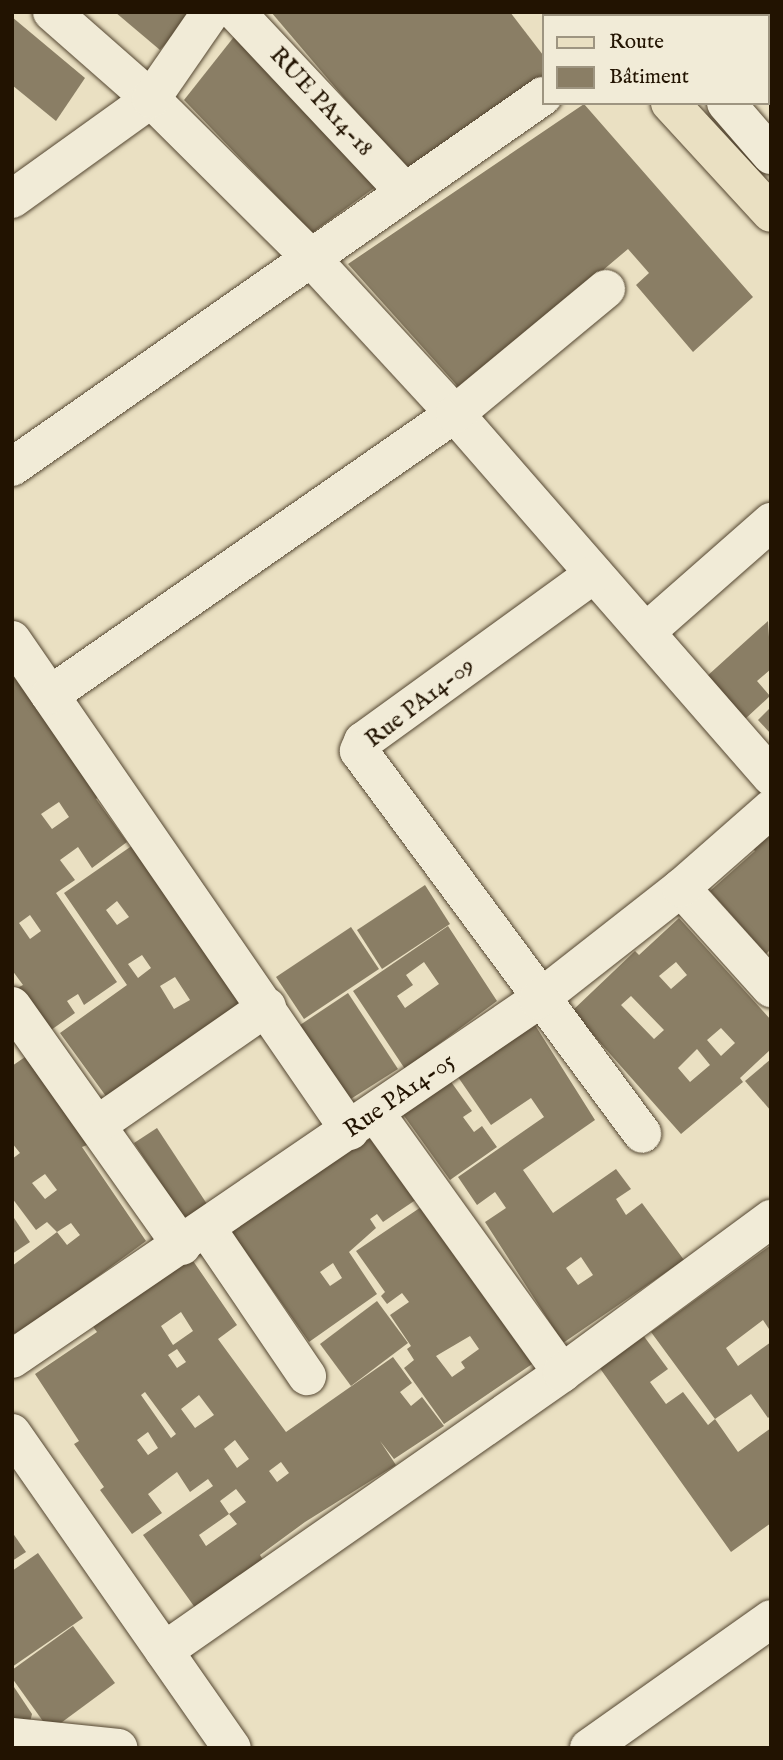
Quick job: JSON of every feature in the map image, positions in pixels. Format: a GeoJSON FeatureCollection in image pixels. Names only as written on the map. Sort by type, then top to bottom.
{"type":"FeatureCollection","features":[{"type":"Feature","properties":{"kind":"main road"},"geometry":{"type":"LineString","coordinates":[[672,105],[771,214]]}},
{"type":"Feature","properties":{"kind":"street"},"geometry":{"type":"LineString","coordinates":[[52,12],[151,99],[311,258],[455,414],[771,776]]}},
{"type":"Feature","properties":{"kind":"street"},"geometry":{"type":"LineString","coordinates":[[12,199],[151,99],[211,12]]}},
{"type":"Feature","properties":{"kind":"street","name":"RUE PA14-18"},"geometry":{"type":"LineString","coordinates":[[236,12],[405,192]]}},
{"type":"Feature","properties":{"kind":"street"},"geometry":{"type":"LineString","coordinates":[[12,467],[542,97]]}},
{"type":"Feature","properties":{"kind":"street"},"geometry":{"type":"LineString","coordinates":[[728,105],[771,155]]}},
{"type":"Feature","properties":{"kind":"street"},"geometry":{"type":"LineString","coordinates":[[50,695],[455,414],[606,289]]}},
{"type":"Feature","properties":{"kind":"street"},"geometry":{"type":"LineString","coordinates":[[646,632],[771,522]]}},
{"type":"Feature","properties":{"kind":"street","name":"Rue PA14-09"},"geometry":{"type":"LineString","coordinates":[[538,1000],[359,751],[363,741],[594,574]]}},
{"type":"Feature","properties":{"kind":"street"},"geometry":{"type":"LineString","coordinates":[[12,640],[267,1007],[562,1373]]}},
{"type":"Feature","properties":{"kind":"street","name":"Rue PA14-05"},"geometry":{"type":"LineString","coordinates":[[12,1359],[195,1238],[538,1000],[681,888],[771,809]]}},
{"type":"Feature","properties":{"kind":"street"},"geometry":{"type":"LineString","coordinates":[[681,888],[771,988]]}},
{"type":"Feature","properties":{"kind":"street"},"geometry":{"type":"LineString","coordinates":[[538,1000],[642,1134]]}},
{"type":"Feature","properties":{"kind":"street"},"geometry":{"type":"LineString","coordinates":[[12,1006],[97,1125],[195,1238],[307,1376]]}},
{"type":"Feature","properties":{"kind":"street"},"geometry":{"type":"LineString","coordinates":[[97,1125],[267,1007]]}},
{"type":"Feature","properties":{"kind":"street"},"geometry":{"type":"LineString","coordinates":[[164,1651],[562,1373],[771,1219]]}},
{"type":"Feature","properties":{"kind":"street"},"geometry":{"type":"LineString","coordinates":[[12,1433],[227,1746]]}},
{"type":"Feature","properties":{"kind":"street"},"geometry":{"type":"LineString","coordinates":[[589,1748],[771,1619]]}},
{"type":"Feature","properties":{"kind":"street"},"geometry":{"type":"LineString","coordinates":[[12,1737],[118,1748]]}},
{"type":"Feature","properties":{"kind":"building"},"geometry":{"type":"Polygon","coordinates":[[[115,12],[195,12],[160,50],[115,12]]]}},
{"type":"Feature","properties":{"kind":"building"},"geometry":{"type":"Polygon","coordinates":[[[271,12],[510,12],[542,54],[542,86],[413,179],[271,12]]]}},
{"type":"Feature","properties":{"kind":"building"},"geometry":{"type":"Polygon","coordinates":[[[12,17],[85,78],[56,121],[12,85],[12,17]]]}},
{"type":"Feature","properties":{"kind":"building"},"geometry":{"type":"Polygon","coordinates":[[[237,33],[381,183],[312,233],[184,100],[237,33]]]}},
{"type":"Feature","properties":{"kind":"building"},"geometry":{"type":"Polygon","coordinates":[[[585,105],[753,297],[693,352],[636,285],[649,273],[628,249],[461,390],[348,264],[585,105]]]}},
{"type":"Feature","properties":{"kind":"building"},"geometry":{"type":"Polygon","coordinates":[[[768,621],[771,669],[757,681],[770,696],[744,720],[706,677],[768,621]]]}},
{"type":"Feature","properties":{"kind":"building"},"geometry":{"type":"Polygon","coordinates":[[[12,664],[101,795],[96,799],[127,842],[92,868],[78,847],[60,860],[75,880],[56,893],[117,982],[84,1005],[78,994],[67,1001],[75,1013],[44,1035],[13,990],[23,985],[12,970],[12,664]],[[59,802],[41,814],[52,829],[69,817],[59,802]],[[30,915],[19,923],[30,939],[41,931],[30,915]]]}},
{"type":"Feature","properties":{"kind":"building"},"geometry":{"type":"Polygon","coordinates":[[[771,707],[771,734],[758,720],[771,707]]]}},
{"type":"Feature","properties":{"kind":"building"},"geometry":{"type":"Polygon","coordinates":[[[771,823],[771,949],[766,954],[710,891],[755,851],[748,844],[771,823]]]}},
{"type":"Feature","properties":{"kind":"building"},"geometry":{"type":"Polygon","coordinates":[[[133,845],[245,1006],[108,1099],[60,1033],[127,985],[64,893],[133,845]],[[117,901],[106,910],[117,925],[129,917],[117,901]],[[142,955],[128,964],[138,978],[151,968],[142,955]],[[175,977],[160,986],[174,1009],[190,1000],[175,977]]]}},
{"type":"Feature","properties":{"kind":"building"},"geometry":{"type":"Polygon","coordinates":[[[425,885],[450,924],[382,969],[357,930],[425,885]]]}},
{"type":"Feature","properties":{"kind":"building"},"geometry":{"type":"Polygon","coordinates":[[[679,918],[771,1020],[771,1049],[740,1078],[743,1082],[681,1134],[572,1011],[635,951],[639,955],[679,918]],[[676,962],[659,976],[671,989],[687,975],[676,962]],[[631,996],[621,1005],[654,1039],[664,1030],[631,996]],[[721,1028],[707,1040],[721,1056],[735,1043],[721,1028]],[[697,1049],[678,1068],[690,1082],[710,1065],[697,1049]]]}},
{"type":"Feature","properties":{"kind":"building"},"geometry":{"type":"Polygon","coordinates":[[[448,926],[497,1001],[405,1069],[353,991],[448,926]],[[424,962],[406,975],[413,985],[397,996],[405,1008],[439,984],[424,962]]]}},
{"type":"Feature","properties":{"kind":"building"},"geometry":{"type":"Polygon","coordinates":[[[351,927],[379,969],[304,1019],[276,977],[351,927]]]}},
{"type":"Feature","properties":{"kind":"building"},"geometry":{"type":"Polygon","coordinates":[[[348,993],[398,1069],[346,1102],[297,1027],[348,993]]]}},
{"type":"Feature","properties":{"kind":"building"},"geometry":{"type":"Polygon","coordinates":[[[535,1025],[595,1120],[523,1170],[553,1213],[616,1169],[631,1189],[616,1199],[626,1215],[642,1203],[684,1260],[563,1343],[485,1222],[506,1208],[495,1192],[477,1205],[458,1177],[544,1117],[531,1098],[491,1125],[458,1077],[535,1025]],[[581,1257],[566,1268],[578,1285],[593,1275],[581,1257]]]}},
{"type":"Feature","properties":{"kind":"building"},"geometry":{"type":"Polygon","coordinates":[[[25,1057],[87,1145],[82,1147],[146,1241],[17,1336],[12,1330],[12,1266],[57,1232],[47,1222],[36,1230],[12,1198],[12,1159],[20,1153],[12,1143],[12,1066],[25,1057]],[[45,1174],[32,1183],[45,1199],[57,1190],[45,1174]],[[71,1223],[57,1232],[67,1245],[80,1235],[71,1223]]]}},
{"type":"Feature","properties":{"kind":"building"},"geometry":{"type":"Polygon","coordinates":[[[771,1059],[771,1111],[745,1081],[771,1059]]]}},
{"type":"Feature","properties":{"kind":"building"},"geometry":{"type":"Polygon","coordinates":[[[449,1079],[472,1111],[463,1117],[474,1132],[482,1126],[497,1147],[450,1180],[402,1113],[449,1079]]]}},
{"type":"Feature","properties":{"kind":"building"},"geometry":{"type":"Polygon","coordinates":[[[157,1128],[207,1204],[185,1219],[134,1143],[157,1128]]]}},
{"type":"Feature","properties":{"kind":"building"},"geometry":{"type":"Polygon","coordinates":[[[367,1129],[417,1199],[383,1222],[377,1214],[370,1219],[376,1228],[349,1252],[377,1294],[309,1342],[229,1228],[367,1129]],[[333,1263],[320,1272],[330,1286],[342,1278],[333,1263]]]}},
{"type":"Feature","properties":{"kind":"building"},"geometry":{"type":"Polygon","coordinates":[[[430,1201],[538,1360],[444,1424],[404,1368],[414,1360],[407,1349],[411,1346],[390,1315],[409,1302],[402,1293],[387,1304],[381,1296],[385,1292],[356,1251],[430,1201]],[[470,1336],[436,1356],[452,1377],[465,1368],[461,1362],[479,1349],[470,1336]]]}},
{"type":"Feature","properties":{"kind":"building"},"geometry":{"type":"Polygon","coordinates":[[[12,1215],[30,1242],[12,1254],[12,1215]]]}},
{"type":"Feature","properties":{"kind":"building"},"geometry":{"type":"Polygon","coordinates":[[[771,1245],[771,1332],[763,1320],[726,1348],[738,1366],[771,1342],[771,1415],[768,1418],[751,1394],[715,1419],[651,1332],[771,1245]]]}},
{"type":"Feature","properties":{"kind":"building"},"geometry":{"type":"Polygon","coordinates":[[[189,1255],[237,1325],[218,1339],[286,1432],[393,1357],[412,1383],[400,1392],[411,1406],[422,1397],[444,1426],[394,1459],[380,1441],[396,1465],[305,1522],[260,1555],[263,1560],[196,1609],[143,1535],[213,1486],[208,1479],[190,1492],[177,1472],[148,1494],[162,1513],[132,1534],[100,1490],[104,1487],[74,1444],[79,1441],[35,1374],[97,1332],[91,1324],[189,1255]],[[181,1312],[161,1326],[173,1345],[193,1331],[181,1312]],[[177,1349],[168,1355],[177,1368],[186,1362],[177,1349]],[[145,1392],[141,1395],[171,1438],[176,1434],[145,1392]],[[199,1395],[181,1409],[195,1428],[214,1415],[199,1395]],[[148,1432],[137,1440],[148,1455],[158,1448],[148,1432]],[[235,1440],[224,1449],[237,1468],[249,1459],[235,1440]],[[281,1462],[269,1471],[277,1482],[289,1473],[281,1462]],[[236,1489],[220,1501],[229,1514],[246,1502],[236,1489]],[[229,1514],[199,1535],[206,1546],[237,1524],[229,1514]]]}},
{"type":"Feature","properties":{"kind":"building"},"geometry":{"type":"Polygon","coordinates":[[[377,1301],[408,1343],[351,1386],[320,1344],[377,1301]]]}},
{"type":"Feature","properties":{"kind":"building"},"geometry":{"type":"Polygon","coordinates":[[[643,1335],[668,1369],[650,1382],[666,1404],[683,1392],[708,1425],[715,1419],[738,1452],[771,1428],[771,1523],[731,1552],[599,1367],[643,1335]]]}},
{"type":"Feature","properties":{"kind":"building"},"geometry":{"type":"Polygon","coordinates":[[[12,1532],[26,1552],[12,1561],[12,1532]]]}},
{"type":"Feature","properties":{"kind":"building"},"geometry":{"type":"Polygon","coordinates":[[[38,1553],[83,1618],[12,1667],[12,1571],[38,1553]]]}},
{"type":"Feature","properties":{"kind":"building"},"geometry":{"type":"Polygon","coordinates":[[[73,1626],[115,1683],[50,1731],[12,1678],[12,1670],[73,1626]]]}},
{"type":"Feature","properties":{"kind":"building"},"geometry":{"type":"Polygon","coordinates":[[[12,1684],[32,1714],[30,1722],[12,1719],[12,1684]]]}}]}
